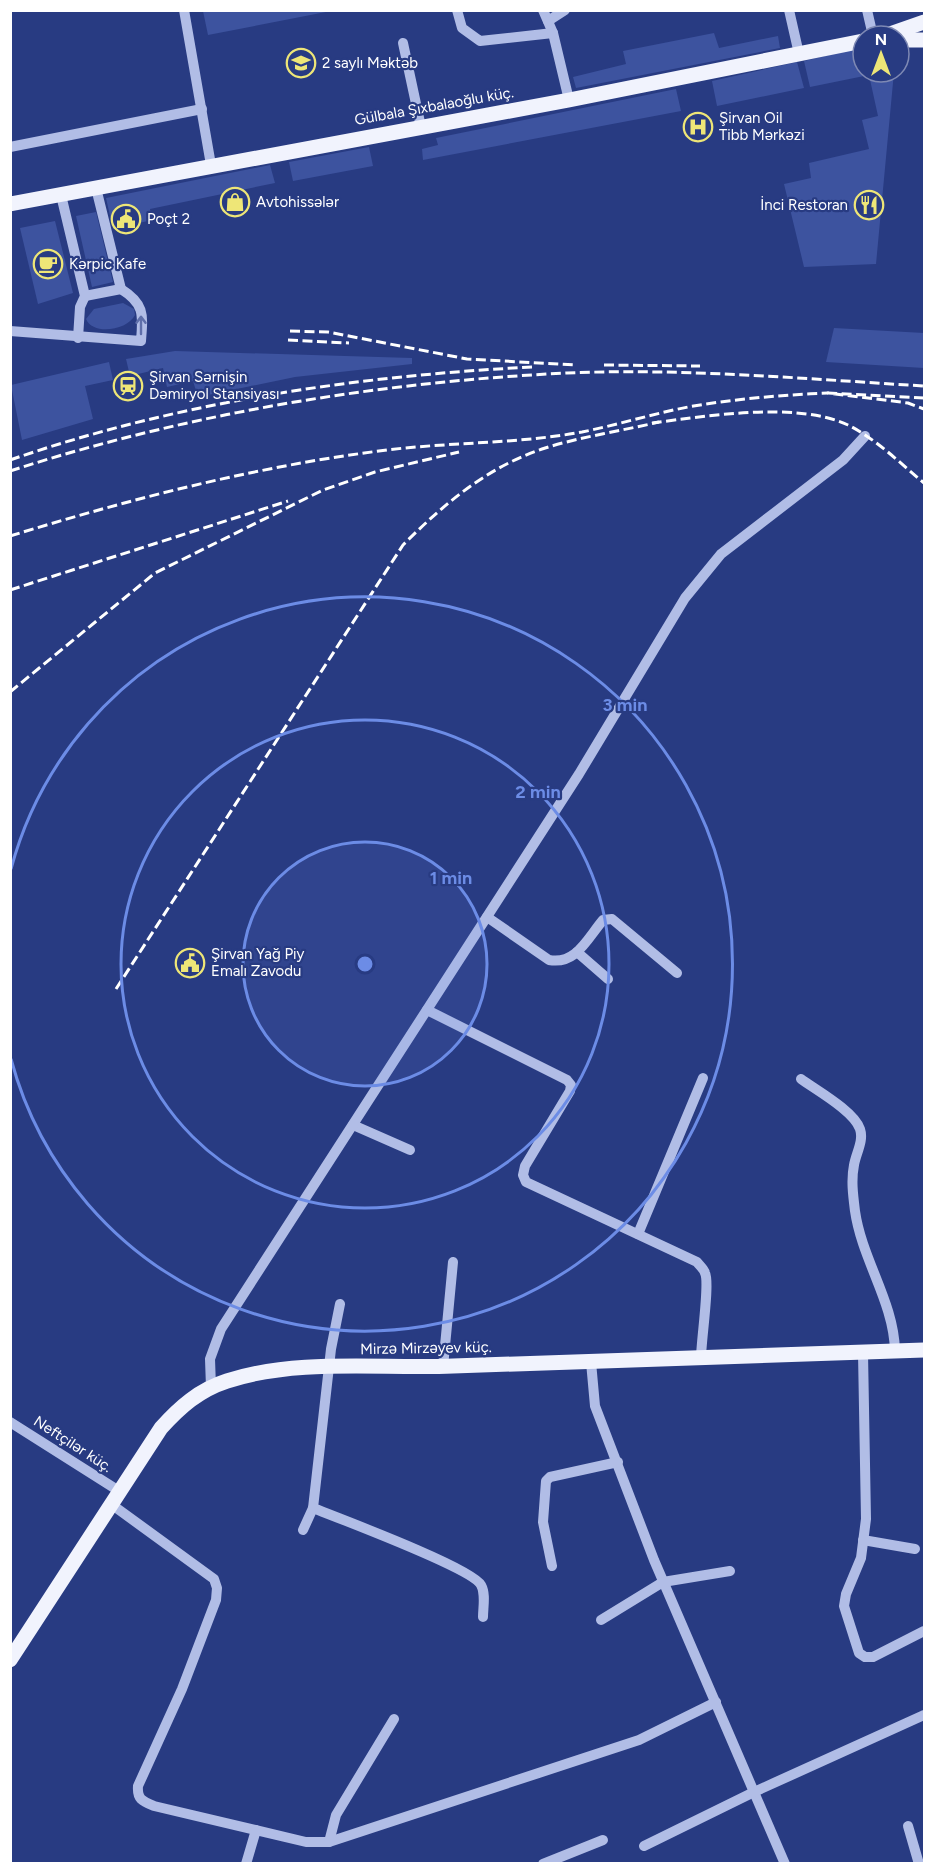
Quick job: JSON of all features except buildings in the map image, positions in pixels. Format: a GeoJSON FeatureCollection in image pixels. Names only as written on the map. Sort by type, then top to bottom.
{"type":"FeatureCollection","features":[{"type":"Feature","properties":{"kind":"main road","name":"Gülbala Şıxbalaoğlu küç."},"geometry":{"type":"LineString","coordinates":[[10,204],[569,100],[851,43]]}},
{"type":"Feature","properties":{"kind":"main road","name":"Mirzə Mirzəyev küç."},"geometry":{"type":"LineString","coordinates":[[10,1660],[161,1428],[177,1410],[211,1387],[267,1372],[329,1367],[443,1367],[924,1350]]}},
{"type":"Feature","properties":{"kind":"street"},"geometry":{"type":"LineString","coordinates":[[184,10],[211,165]]}},
{"type":"Feature","properties":{"kind":"street"},"geometry":{"type":"LineString","coordinates":[[457,10],[462,28],[480,41],[553,33]]}},
{"type":"Feature","properties":{"kind":"street"},"geometry":{"type":"LineString","coordinates":[[543,10],[553,33],[569,100]]}},
{"type":"Feature","properties":{"kind":"street"},"geometry":{"type":"LineString","coordinates":[[548,21],[565,10]]}},
{"type":"Feature","properties":{"kind":"street"},"geometry":{"type":"LineString","coordinates":[[789,10],[799,54]]}},
{"type":"Feature","properties":{"kind":"street"},"geometry":{"type":"LineString","coordinates":[[403,43],[421,127]]}},
{"type":"Feature","properties":{"kind":"street"},"geometry":{"type":"LineString","coordinates":[[10,147],[202,109]]}},
{"type":"Feature","properties":{"kind":"street"},"geometry":{"type":"LineString","coordinates":[[10,331],[78,338],[141,341],[141,308],[135,298],[121,289],[96,188]]}},
{"type":"Feature","properties":{"kind":"street"},"geometry":{"type":"LineString","coordinates":[[61,195],[85,296],[80,307],[78,338]]}},
{"type":"Feature","properties":{"kind":"street"},"geometry":{"type":"LineString","coordinates":[[85,296],[121,289]]}},
{"type":"Feature","properties":{"kind":"street"},"geometry":{"type":"LineString","coordinates":[[211,1387],[210,1359],[221,1329],[487,917],[701,577],[737,541],[843,460],[865,436]]}},
{"type":"Feature","properties":{"kind":"street"},"geometry":{"type":"LineString","coordinates":[[487,917],[549,960],[565,962],[577,952],[603,920],[612,919],[677,973]]}},
{"type":"Feature","properties":{"kind":"street"},"geometry":{"type":"LineString","coordinates":[[577,952],[608,979]]}},
{"type":"Feature","properties":{"kind":"street"},"geometry":{"type":"LineString","coordinates":[[427,1010],[567,1080],[571,1085],[570,1091],[525,1166],[523,1175],[526,1182],[697,1262],[706,1274],[707,1288],[701,1326],[701,1358]]}},
{"type":"Feature","properties":{"kind":"street"},"geometry":{"type":"LineString","coordinates":[[638,1234],[703,1078]]}},
{"type":"Feature","properties":{"kind":"street"},"geometry":{"type":"LineString","coordinates":[[801,1079],[844,1110],[860,1128],[852,1188],[856,1214],[862,1241],[890,1316],[895,1351]]}},
{"type":"Feature","properties":{"kind":"street"},"geometry":{"type":"LineString","coordinates":[[352,1125],[410,1150]]}},
{"type":"Feature","properties":{"kind":"street"},"geometry":{"type":"LineString","coordinates":[[443,1367],[453,1262]]}},
{"type":"Feature","properties":{"kind":"street"},"geometry":{"type":"LineString","coordinates":[[303,1530],[313,1508],[329,1367],[340,1304]]}},
{"type":"Feature","properties":{"kind":"street"},"geometry":{"type":"LineString","coordinates":[[863,1353],[867,1479],[863,1540],[857,1572],[846,1594],[844,1606],[859,1653],[865,1657],[873,1657],[924,1631]]}},
{"type":"Feature","properties":{"kind":"street"},"geometry":{"type":"LineString","coordinates":[[591,1362],[595,1406],[663,1582],[785,1863]]}},
{"type":"Feature","properties":{"kind":"street","name":"Neftçilər küç."},"geometry":{"type":"LineString","coordinates":[[10,1422],[115,1497],[214,1579],[217,1588],[216,1600],[182,1689],[138,1786],[137,1794],[141,1801],[154,1806],[256,1830]]}},
{"type":"Feature","properties":{"kind":"street"},"geometry":{"type":"LineString","coordinates":[[552,1566],[543,1522],[546,1481],[550,1477],[618,1462]]}},
{"type":"Feature","properties":{"kind":"street"},"geometry":{"type":"LineString","coordinates":[[313,1508],[401,1542],[476,1579],[483,1593],[483,1617]]}},
{"type":"Feature","properties":{"kind":"street"},"geometry":{"type":"LineString","coordinates":[[863,1540],[915,1549]]}},
{"type":"Feature","properties":{"kind":"street"},"geometry":{"type":"LineString","coordinates":[[601,1620],[663,1582],[730,1571]]}},
{"type":"Feature","properties":{"kind":"street"},"geometry":{"type":"LineString","coordinates":[[246,1863],[256,1830],[306,1842],[329,1842],[639,1740],[716,1702]]}},
{"type":"Feature","properties":{"kind":"street"},"geometry":{"type":"LineString","coordinates":[[644,1846],[754,1792],[924,1715]]}},
{"type":"Feature","properties":{"kind":"street"},"geometry":{"type":"LineString","coordinates":[[329,1842],[336,1815],[393,1719]]}},
{"type":"Feature","properties":{"kind":"street"},"geometry":{"type":"LineString","coordinates":[[908,1826],[919,1863]]}},
{"type":"Feature","properties":{"kind":"street"},"geometry":{"type":"LineString","coordinates":[[543,1863],[603,1839]]}},
{"type":"Feature","properties":{"kind":"shaded area"},"geometry":{"type":"Polygon","coordinates":[[[203,10],[331,11],[208,35],[203,10]]]}},
{"type":"Feature","properties":{"kind":"shaded area"},"geometry":{"type":"Polygon","coordinates":[[[714,33],[719,48],[778,36],[780,48],[576,88],[573,77],[626,64],[623,51],[714,33]]]}},
{"type":"Feature","properties":{"kind":"shaded area"},"geometry":{"type":"Polygon","coordinates":[[[851,50],[851,79],[810,87],[804,61],[851,50]]]}},
{"type":"Feature","properties":{"kind":"shaded area"},"geometry":{"type":"Polygon","coordinates":[[[797,62],[804,88],[717,106],[712,81],[797,62]]]}},
{"type":"Feature","properties":{"kind":"shaded area"},"geometry":{"type":"Polygon","coordinates":[[[871,84],[893,84],[876,264],[804,267],[784,184],[811,178],[809,163],[869,149],[862,120],[878,116],[871,84]]]}},
{"type":"Feature","properties":{"kind":"shaded area"},"geometry":{"type":"Polygon","coordinates":[[[676,89],[681,111],[423,160],[422,149],[438,145],[436,138],[676,89]]]}},
{"type":"Feature","properties":{"kind":"shaded area"},"geometry":{"type":"Polygon","coordinates":[[[369,147],[373,166],[293,181],[289,162],[369,147]]]}},
{"type":"Feature","properties":{"kind":"shaded area"},"geometry":{"type":"Polygon","coordinates":[[[270,165],[275,183],[150,209],[152,220],[113,229],[106,198],[270,165]]]}},
{"type":"Feature","properties":{"kind":"shaded area"},"geometry":{"type":"Polygon","coordinates":[[[96,212],[113,282],[92,287],[76,216],[96,212]]]}},
{"type":"Feature","properties":{"kind":"shaded area"},"geometry":{"type":"Polygon","coordinates":[[[55,221],[73,293],[38,304],[20,228],[55,221]]]}},
{"type":"Feature","properties":{"kind":"shaded area"},"geometry":{"type":"Polygon","coordinates":[[[123,303],[134,309],[135,315],[125,324],[103,329],[96,328],[86,319],[94,309],[123,303]]]}},
{"type":"Feature","properties":{"kind":"shaded area"},"geometry":{"type":"Polygon","coordinates":[[[834,328],[924,333],[924,368],[826,362],[834,328]]]}},
{"type":"Feature","properties":{"kind":"shaded area"},"geometry":{"type":"Polygon","coordinates":[[[175,351],[412,358],[412,364],[295,377],[198,397],[193,381],[167,387],[163,368],[130,376],[126,359],[175,351]]]}},
{"type":"Feature","properties":{"kind":"shaded area"},"geometry":{"type":"Polygon","coordinates":[[[109,362],[113,380],[85,386],[93,419],[22,440],[11,385],[109,362]]]}},
{"type":"Feature","properties":{"kind":"railway"},"geometry":{"type":"LineString","coordinates":[[290,331],[328,332],[467,359],[576,365]]}},
{"type":"Feature","properties":{"kind":"railway"},"geometry":{"type":"LineString","coordinates":[[288,340],[349,343]]}},
{"type":"Feature","properties":{"kind":"railway"},"geometry":{"type":"LineString","coordinates":[[604,365],[700,366]]}},
{"type":"Feature","properties":{"kind":"railway"},"geometry":{"type":"LineString","coordinates":[[10,460],[138,422],[268,395],[400,377],[532,367]]}},
{"type":"Feature","properties":{"kind":"railway"},"geometry":{"type":"LineString","coordinates":[[10,471],[147,432],[216,417],[356,393],[496,377],[656,372],[924,386]]}},
{"type":"Feature","properties":{"kind":"railway"},"geometry":{"type":"LineString","coordinates":[[924,398],[828,393],[908,403],[924,409]]}},
{"type":"Feature","properties":{"kind":"railway"},"geometry":{"type":"LineString","coordinates":[[10,536],[150,496],[291,465],[387,450],[558,436],[705,404],[828,393]]}},
{"type":"Feature","properties":{"kind":"railway"},"geometry":{"type":"LineString","coordinates":[[652,423],[752,412],[804,414],[827,418],[848,425],[868,437],[924,483]]}},
{"type":"Feature","properties":{"kind":"railway"},"geometry":{"type":"LineString","coordinates":[[116,989],[403,545],[450,502],[502,466],[542,449],[659,422]]}},
{"type":"Feature","properties":{"kind":"railway"},"geometry":{"type":"LineString","coordinates":[[10,692],[155,573],[323,490],[375,472],[459,452]]}},
{"type":"Feature","properties":{"kind":"railway"},"geometry":{"type":"LineString","coordinates":[[10,590],[288,501]]}},
{"type":"Feature","properties":{"kind":"place","name":"2 saylı Məktəb"},"geometry":{"type":"Point","coordinates":[301,63]}},
{"type":"Feature","properties":{"kind":"place","name":"Şirvan Oil Tibb Mərkəzi"},"geometry":{"type":"Point","coordinates":[698,127]}},
{"type":"Feature","properties":{"kind":"place","name":"Avtohissələr"},"geometry":{"type":"Point","coordinates":[235,202]}},
{"type":"Feature","properties":{"kind":"place","name":"İnci Restoran"},"geometry":{"type":"Point","coordinates":[869,205]}},
{"type":"Feature","properties":{"kind":"place","name":"Poçt 2"},"geometry":{"type":"Point","coordinates":[126,219]}},
{"type":"Feature","properties":{"kind":"place","name":"Kərpic Kafe"},"geometry":{"type":"Point","coordinates":[48,264]}},
{"type":"Feature","properties":{"kind":"place","name":"Şirvan Sərnişin Dəmiryol Stansiyası"},"geometry":{"type":"Point","coordinates":[128,386]}},
{"type":"Feature","properties":{"kind":"place","name":"Şirvan Yağ Piy Emalı Zavodu"},"geometry":{"type":"Point","coordinates":[190,963]}}]}
